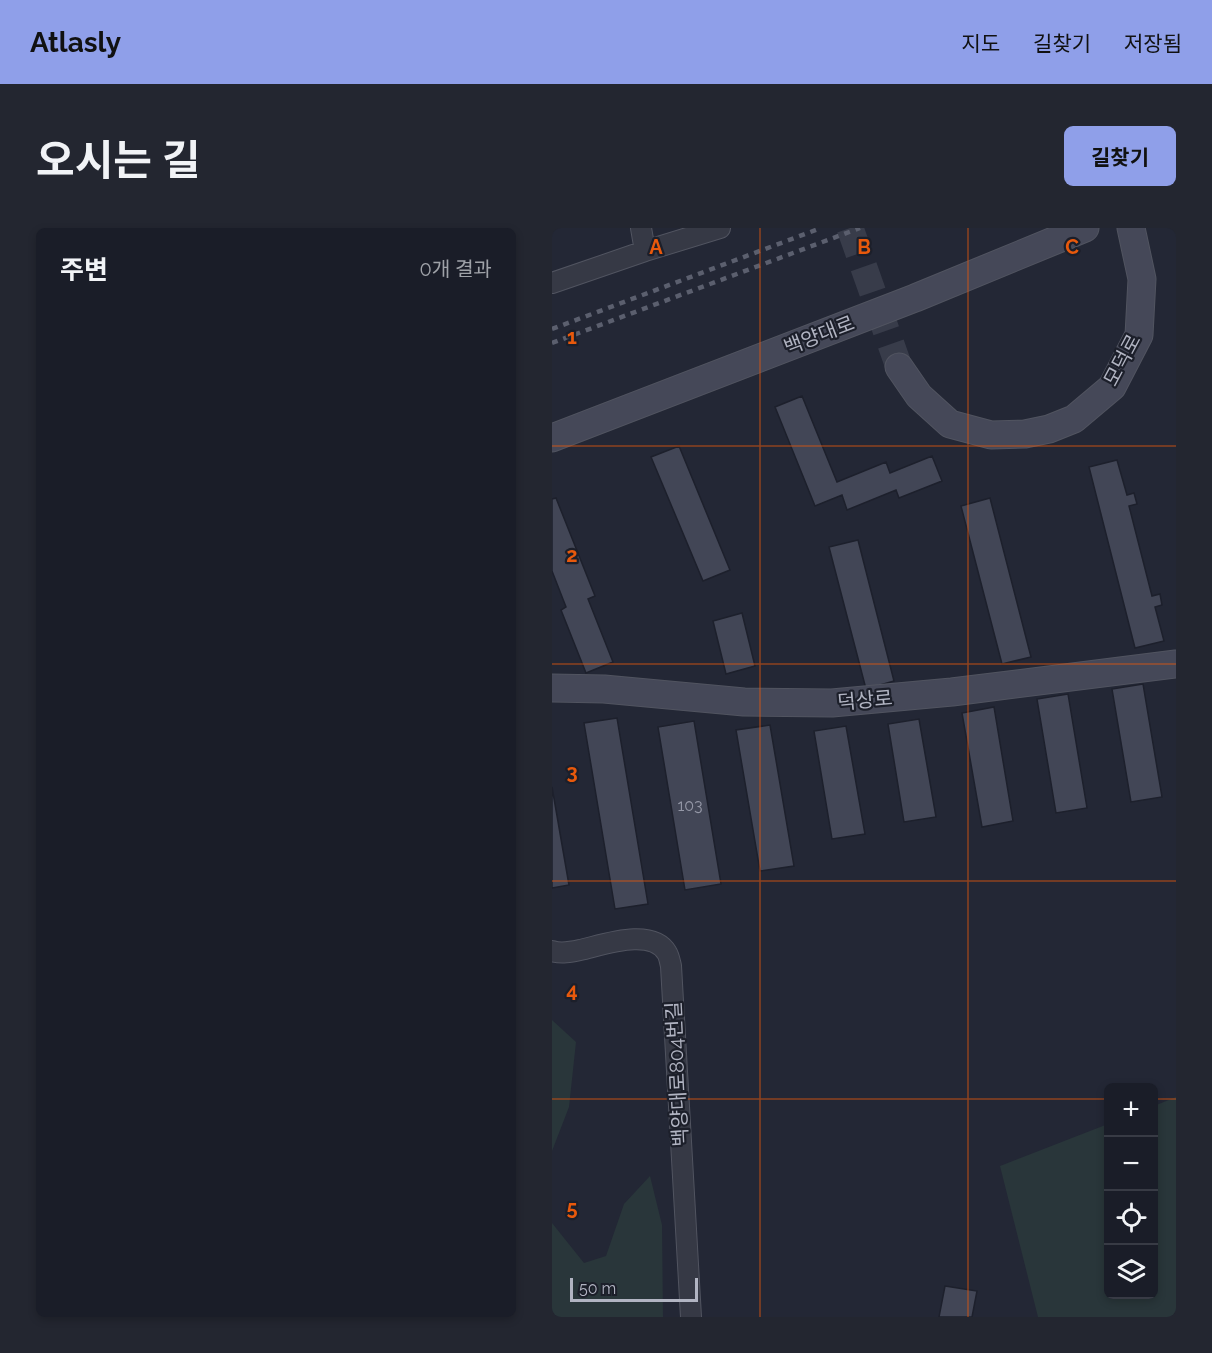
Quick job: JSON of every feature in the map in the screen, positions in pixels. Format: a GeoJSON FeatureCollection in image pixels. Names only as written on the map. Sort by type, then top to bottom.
{"type":"FeatureCollection","features":[{"type":"Feature","properties":{"kind":"main road","name":"백양대로"},"geometry":{"type":"LineString","coordinates":[[552,438],[915,298],[1085,228]]}},
{"type":"Feature","properties":{"kind":"main road","name":"모덕로"},"geometry":{"type":"LineString","coordinates":[[900,366],[919,396],[950,424],[991,435],[1025,434],[1049,429],[1074,419],[1112,387],[1139,335],[1142,279],[1131,228]]}},
{"type":"Feature","properties":{"kind":"main road","name":"덕상로"},"geometry":{"type":"LineString","coordinates":[[552,688],[604,689],[744,702],[832,703],[952,692],[1176,664]]}},
{"type":"Feature","properties":{"kind":"street"},"geometry":{"type":"LineString","coordinates":[[641,228],[645,250]]}},
{"type":"Feature","properties":{"kind":"street"},"geometry":{"type":"LineString","coordinates":[[552,283],[645,250],[720,228]]}},
{"type":"Feature","properties":{"kind":"street","name":"백양대로804번길"},"geometry":{"type":"LineString","coordinates":[[552,951],[557,953],[572,951],[640,938],[653,940],[667,953],[671,966],[691,1317]]}},
{"type":"Feature","properties":{"kind":"shaded area"},"geometry":{"type":"Polygon","coordinates":[[[552,1020],[576,1042],[569,1107],[552,1151],[552,1020]]]}},
{"type":"Feature","properties":{"kind":"shaded area"},"geometry":{"type":"Polygon","coordinates":[[[1176,1097],[1176,1317],[1038,1317],[1000,1166],[1104,1126],[1104,1299],[1158,1299],[1158,1104],[1176,1097]]]}},
{"type":"Feature","properties":{"kind":"shaded area"},"geometry":{"type":"Polygon","coordinates":[[[650,1176],[662,1225],[663,1317],[552,1317],[552,1223],[584,1263],[606,1256],[624,1204],[650,1176]]]}},
{"type":"Feature","properties":{"kind":"building"},"geometry":{"type":"Polygon","coordinates":[[[802,396],[837,482],[886,462],[890,473],[932,456],[942,481],[899,498],[896,490],[847,510],[842,495],[815,506],[775,407],[802,396]]]}},
{"type":"Feature","properties":{"kind":"building"},"geometry":{"type":"Polygon","coordinates":[[[679,446],[730,570],[703,581],[651,457],[679,446]]]}},
{"type":"Feature","properties":{"kind":"building"},"geometry":{"type":"Polygon","coordinates":[[[1117,460],[1127,495],[1134,493],[1137,504],[1129,506],[1152,596],[1160,594],[1162,605],[1155,607],[1164,641],[1135,648],[1089,467],[1117,460]]]}},
{"type":"Feature","properties":{"kind":"building"},"geometry":{"type":"Polygon","coordinates":[[[556,498],[595,596],[588,599],[613,662],[586,673],[561,610],[566,607],[552,571],[552,499],[556,498]]]}},
{"type":"Feature","properties":{"kind":"building"},"geometry":{"type":"Polygon","coordinates":[[[990,498],[1031,657],[1002,664],[961,506],[990,498]]]}},
{"type":"Feature","properties":{"kind":"building"},"geometry":{"type":"Polygon","coordinates":[[[858,540],[894,681],[866,689],[829,547],[858,540]]]}},
{"type":"Feature","properties":{"kind":"building"},"geometry":{"type":"Polygon","coordinates":[[[742,613],[755,666],[726,674],[713,621],[742,613]]]}},
{"type":"Feature","properties":{"kind":"building"},"geometry":{"type":"Polygon","coordinates":[[[1143,684],[1162,797],[1131,802],[1112,689],[1143,684]]]}},
{"type":"Feature","properties":{"kind":"building"},"geometry":{"type":"Polygon","coordinates":[[[1068,694],[1087,808],[1056,813],[1037,699],[1068,694]]]}},
{"type":"Feature","properties":{"kind":"building"},"geometry":{"type":"Polygon","coordinates":[[[994,707],[1013,821],[982,827],[962,713],[994,707]]]}},
{"type":"Feature","properties":{"kind":"building"},"geometry":{"type":"Polygon","coordinates":[[[617,718],[648,904],[615,909],[584,723],[617,718]]]}},
{"type":"Feature","properties":{"kind":"building"},"geometry":{"type":"Polygon","coordinates":[[[919,719],[936,817],[904,822],[888,724],[919,719]]]}},
{"type":"Feature","properties":{"kind":"building"},"geometry":{"type":"Polygon","coordinates":[[[694,721],[721,884],[685,890],[658,727],[694,721]]]}},
{"type":"Feature","properties":{"kind":"building"},"geometry":{"type":"Polygon","coordinates":[[[770,725],[794,866],[760,871],[736,730],[770,725]]]}},
{"type":"Feature","properties":{"kind":"building"},"geometry":{"type":"Polygon","coordinates":[[[846,726],[865,834],[832,839],[814,731],[846,726]]]}},
{"type":"Feature","properties":{"kind":"building"},"geometry":{"type":"Polygon","coordinates":[[[552,787],[569,885],[552,888],[552,787]]]}},
{"type":"Feature","properties":{"kind":"building"},"geometry":{"type":"Polygon","coordinates":[[[945,1286],[977,1291],[972,1317],[939,1317],[945,1286]]]}},
{"type":"Feature","properties":{"kind":"tunnel"},"geometry":{"type":"LineString","coordinates":[[850,228],[899,367]]}},
{"type":"Feature","properties":{"kind":"railway"},"geometry":{"type":"LineString","coordinates":[[552,329],[821,228]]}},
{"type":"Feature","properties":{"kind":"railway"},"geometry":{"type":"LineString","coordinates":[[552,343],[860,228]]}}]}
